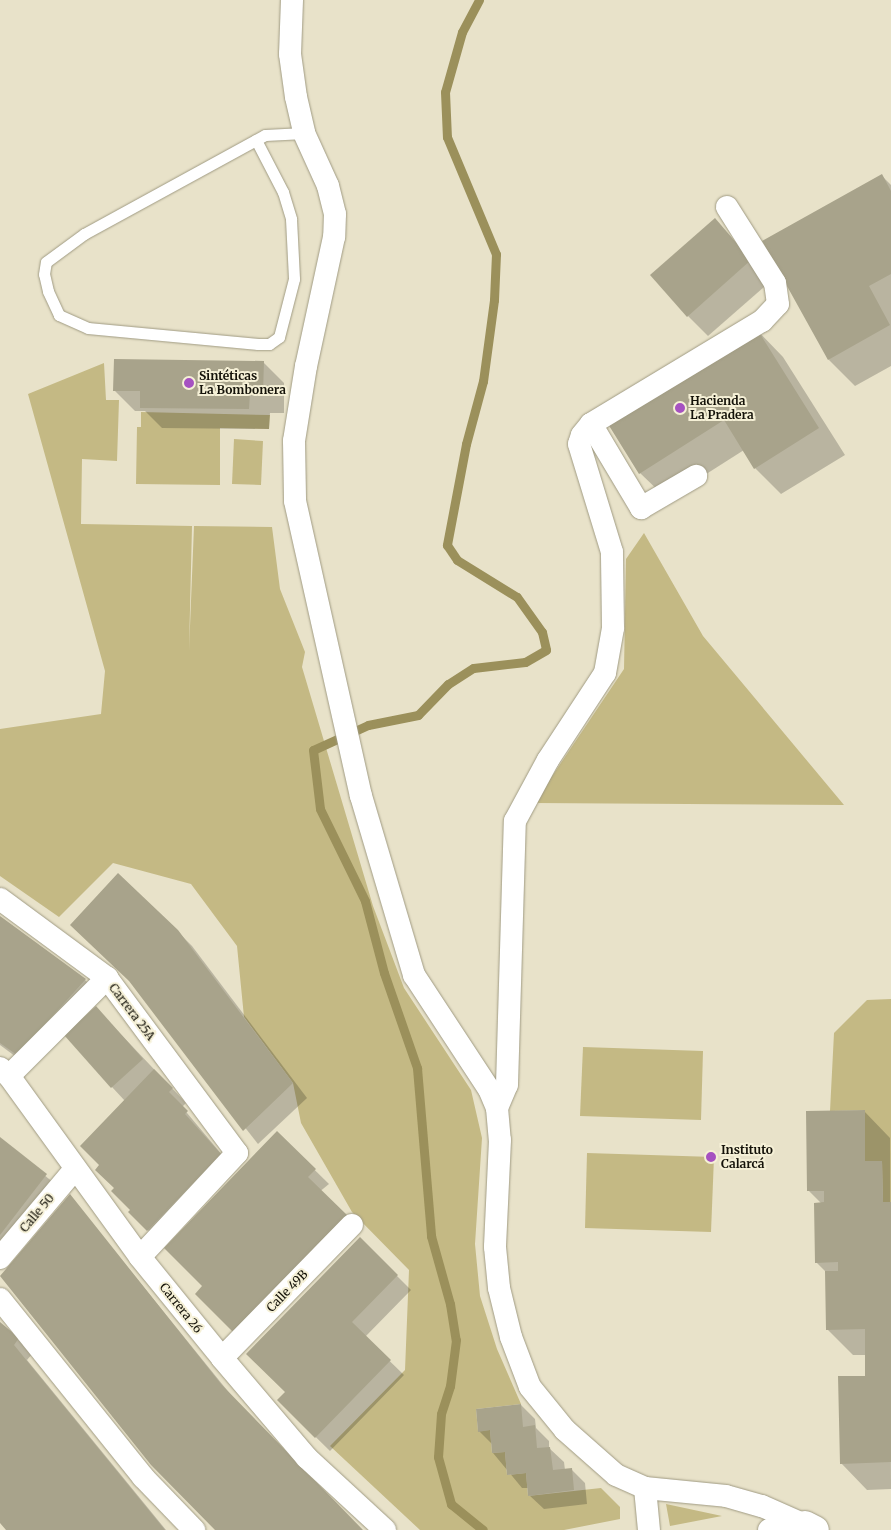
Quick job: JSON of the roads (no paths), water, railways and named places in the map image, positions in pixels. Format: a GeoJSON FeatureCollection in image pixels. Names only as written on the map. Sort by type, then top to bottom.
{"type":"FeatureCollection","features":[{"type":"Feature","properties":{"kind":"street"},"geometry":{"type":"LineString","coordinates":[[292,0],[290,54],[304,133],[328,186],[335,214],[334,237],[310,346],[294,441],[296,501],[335,685],[361,796],[414,975],[489,1089],[497,1108],[500,1140],[495,1247],[499,1288],[511,1337],[530,1387],[565,1430],[616,1475],[645,1488],[726,1496],[762,1506],[810,1527]]}},
{"type":"Feature","properties":{"kind":"street"},"geometry":{"type":"LineString","coordinates":[[497,1108],[507,1085],[515,821],[548,760],[605,673],[613,628],[612,552],[579,444],[582,435],[591,424],[762,321],[778,304],[775,283],[727,207]]}},
{"type":"Feature","properties":{"kind":"street"},"geometry":{"type":"LineString","coordinates":[[591,424],[641,508],[696,476]]}},
{"type":"Feature","properties":{"kind":"street","name":"Carrera 25A"},"geometry":{"type":"LineString","coordinates":[[0,899],[107,978],[237,1153],[140,1257]]}},
{"type":"Feature","properties":{"kind":"street"},"geometry":{"type":"LineString","coordinates":[[5,1072],[107,978]]}},
{"type":"Feature","properties":{"kind":"street","name":"Carrera 26"},"geometry":{"type":"LineString","coordinates":[[5,1072],[140,1257],[222,1358],[307,1458],[385,1530]]}},
{"type":"Feature","properties":{"kind":"street","name":"Calle 50"},"geometry":{"type":"LineString","coordinates":[[0,1258],[75,1169]]}},
{"type":"Feature","properties":{"kind":"street","name":"Calle 49B"},"geometry":{"type":"LineString","coordinates":[[222,1358],[352,1225]]}},
{"type":"Feature","properties":{"kind":"street"},"geometry":{"type":"LineString","coordinates":[[0,1299],[143,1476],[194,1530]]}},
{"type":"Feature","properties":{"kind":"street"},"geometry":{"type":"LineString","coordinates":[[645,1488],[649,1530]]}},
{"type":"Feature","properties":{"kind":"street"},"geometry":{"type":"LineString","coordinates":[[769,1530],[810,1527]]}},
{"type":"Feature","properties":{"kind":"lane"},"geometry":{"type":"LineString","coordinates":[[256,140],[283,192],[291,219],[294,280],[279,337],[270,344],[258,344],[88,328],[59,315],[48,291],[44,274],[46,262],[84,234],[256,140],[271,134],[304,133]]}},
{"type":"Feature","properties":{"kind":"waterway"},"geometry":{"type":"LineString","coordinates":[[479,0],[462,32],[445,92],[447,137],[496,254],[494,300],[483,381],[466,444],[447,545],[457,560],[517,597],[542,632],[546,650],[525,662],[473,668],[448,684],[418,715],[368,725],[313,750],[320,809],[365,901],[384,973],[417,1068],[431,1236],[450,1304],[456,1340],[450,1386],[441,1414],[438,1457],[451,1504],[483,1530]]}},
{"type":"Feature","properties":{"kind":"place","name":"Sintéticas La Bombonera"},"geometry":{"type":"Point","coordinates":[189,383]}},
{"type":"Feature","properties":{"kind":"place","name":"Hacienda La Pradera"},"geometry":{"type":"Point","coordinates":[680,408]}},
{"type":"Feature","properties":{"kind":"place","name":"Instituto Calarcá"},"geometry":{"type":"Point","coordinates":[711,1157]}}]}
